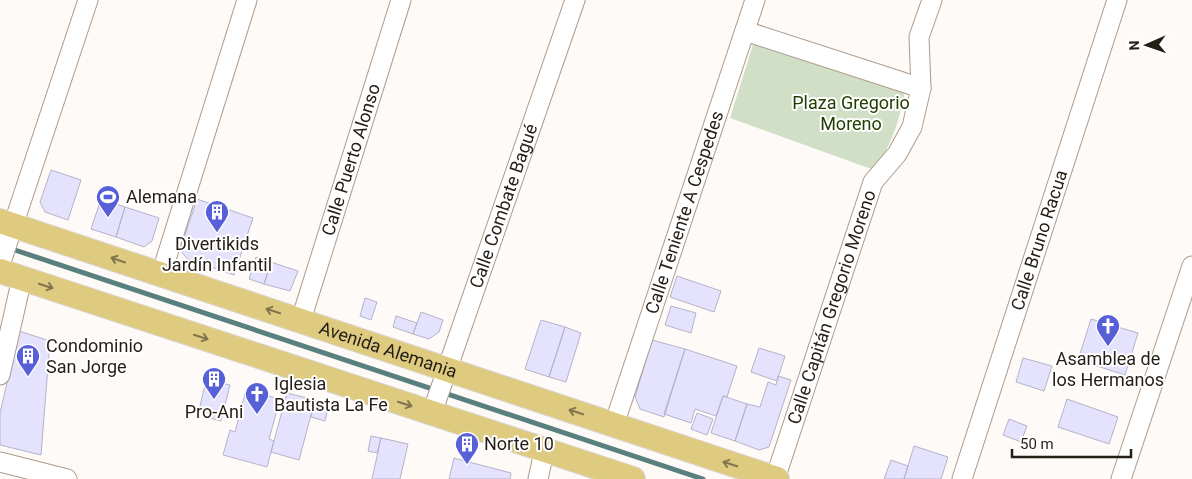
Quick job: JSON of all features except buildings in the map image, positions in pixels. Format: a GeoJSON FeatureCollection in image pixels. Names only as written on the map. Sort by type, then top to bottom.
{"type":"FeatureCollection","features":[{"type":"Feature","properties":{"kind":"main road","name":"Avenida Alemania"},"geometry":{"type":"LineString","coordinates":[[8,225],[301,320],[445,374],[614,425],[776,479]]}},
{"type":"Feature","properties":{"kind":"main road"},"geometry":{"type":"LineString","coordinates":[[0,270],[434,408],[633,479]]}},
{"type":"Feature","properties":{"kind":"street"},"geometry":{"type":"LineString","coordinates":[[0,265],[8,225],[88,0]]}},
{"type":"Feature","properties":{"kind":"street"},"geometry":{"type":"LineString","coordinates":[[161,275],[247,0]]}},
{"type":"Feature","properties":{"kind":"street","name":"Calle Puerto Alonso"},"geometry":{"type":"LineString","coordinates":[[301,320],[400,0]]}},
{"type":"Feature","properties":{"kind":"street","name":"Calle Combate Bagué"},"geometry":{"type":"LineString","coordinates":[[434,408],[575,0]]}},
{"type":"Feature","properties":{"kind":"street","name":"Calle Teniente A Cespedes"},"geometry":{"type":"LineString","coordinates":[[614,425],[755,0]]}},
{"type":"Feature","properties":{"kind":"street","name":"Calle Capitán Gregorio Moreno"},"geometry":{"type":"LineString","coordinates":[[776,479],[872,182],[897,154],[912,127],[921,88],[919,37],[932,0]]}},
{"type":"Feature","properties":{"kind":"street","name":"Calle Bruno Racua"},"geometry":{"type":"LineString","coordinates":[[962,479],[1117,0]]}},
{"type":"Feature","properties":{"kind":"street"},"geometry":{"type":"LineString","coordinates":[[744,31],[921,88]]}},
{"type":"Feature","properties":{"kind":"street"},"geometry":{"type":"LineString","coordinates":[[1121,479],[1192,266]]}},
{"type":"Feature","properties":{"kind":"street"},"geometry":{"type":"LineString","coordinates":[[0,376],[22,278]]}},
{"type":"Feature","properties":{"kind":"street"},"geometry":{"type":"LineString","coordinates":[[538,479],[545,448]]}},
{"type":"Feature","properties":{"kind":"street"},"geometry":{"type":"LineString","coordinates":[[0,462],[67,479]]}},
{"type":"Feature","properties":{"kind":"green space","name":"Plaza Gregorio Moreno"},"geometry":{"type":"Polygon","coordinates":[[[756,35],[906,84],[902,107],[895,129],[881,160],[874,170],[730,118],[756,35]]]}},
{"type":"Feature","properties":{"kind":"waterway"},"geometry":{"type":"LineString","coordinates":[[15,250],[703,479]]}},
{"type":"Feature","properties":{"kind":"place","name":"Alemana"},"geometry":{"type":"Point","coordinates":[108,218]}},
{"type":"Feature","properties":{"kind":"place","name":"Divertikids Jardín Infantil"},"geometry":{"type":"Point","coordinates":[217,233]}},
{"type":"Feature","properties":{"kind":"place","name":"Asamblea de los Hermanos"},"geometry":{"type":"Point","coordinates":[1108,347]}},
{"type":"Feature","properties":{"kind":"place","name":"Condominio San Jorge"},"geometry":{"type":"Point","coordinates":[28,377]}},
{"type":"Feature","properties":{"kind":"place","name":"Pro-Ani"},"geometry":{"type":"Point","coordinates":[214,400]}},
{"type":"Feature","properties":{"kind":"place","name":"Iglesia Bautista La Fe"},"geometry":{"type":"Point","coordinates":[257,415]}},
{"type":"Feature","properties":{"kind":"place","name":"Norte 10"},"geometry":{"type":"Point","coordinates":[467,465]}}]}
